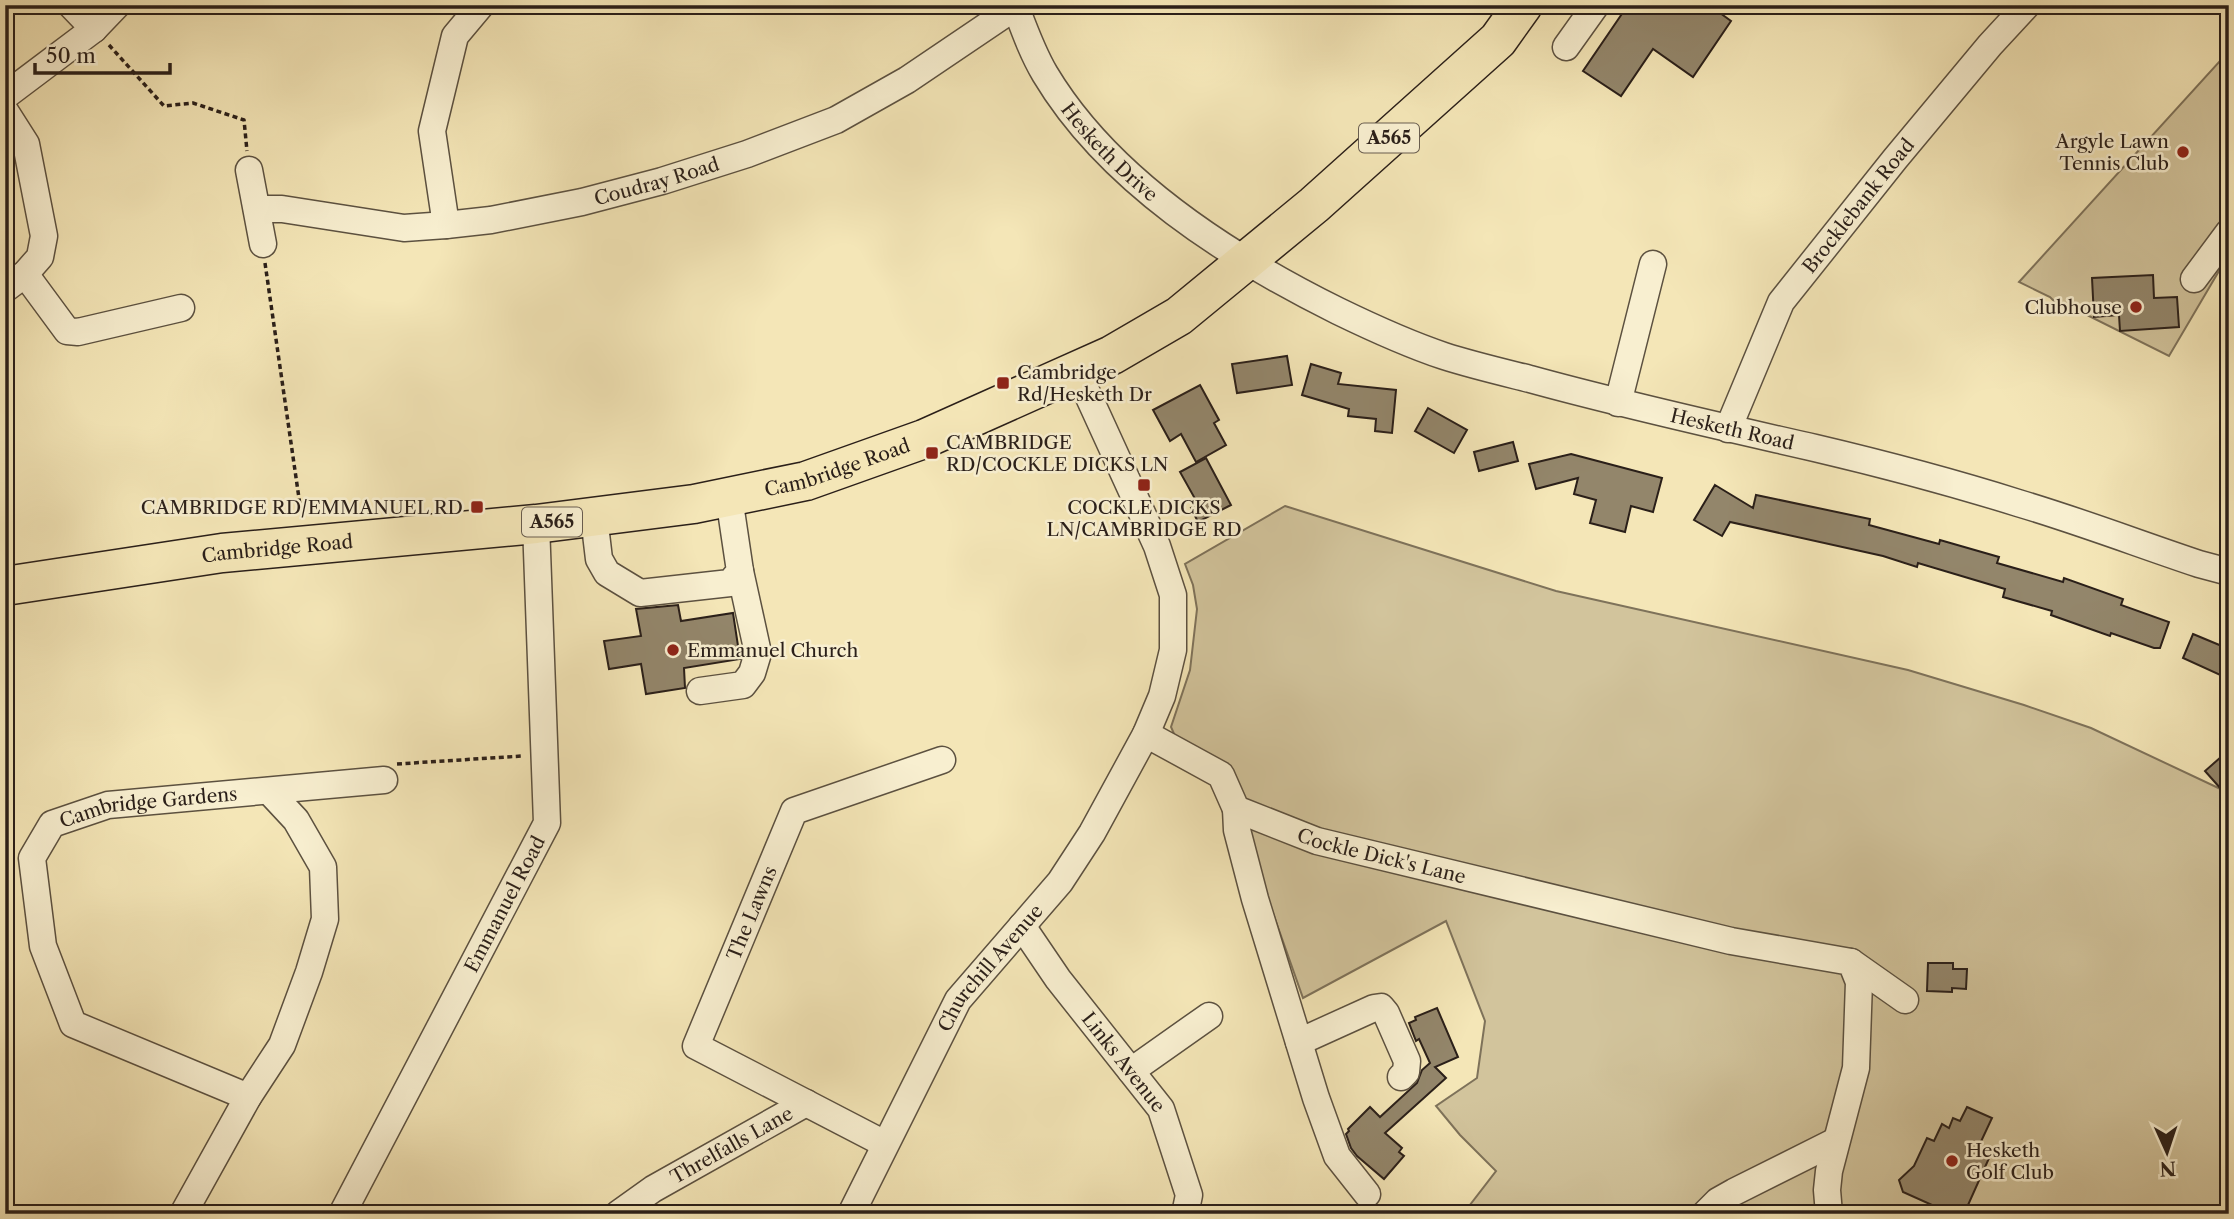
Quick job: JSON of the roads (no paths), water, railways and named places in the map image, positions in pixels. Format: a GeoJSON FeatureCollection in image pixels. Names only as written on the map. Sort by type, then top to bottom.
{"type":"FeatureCollection","features":[{"type":"Feature","properties":{"kind":"highway","name":"Cambridge Road"},"geometry":{"type":"LineString","coordinates":[[5,586],[222,553],[536,524],[694,504],[806,481],[924,439],[1112,355],[1178,316],[1314,205],[1498,40],[1523,5]]}},
{"type":"Feature","properties":{"kind":"street"},"geometry":{"type":"LineString","coordinates":[[71,5],[94,29]]}},
{"type":"Feature","properties":{"kind":"street"},"geometry":{"type":"LineString","coordinates":[[5,96],[94,29],[117,5]]}},
{"type":"Feature","properties":{"kind":"street"},"geometry":{"type":"LineString","coordinates":[[446,225],[432,131],[454,36],[481,5]]}},
{"type":"Feature","properties":{"kind":"street"},"geometry":{"type":"LineString","coordinates":[[1566,47],[1596,5]]}},
{"type":"Feature","properties":{"kind":"street","name":"Brocklebank Road"},"geometry":{"type":"LineString","coordinates":[[1728,429],[1781,302],[1895,159],[2027,5]]}},
{"type":"Feature","properties":{"kind":"street","name":"Coudray Road"},"geometry":{"type":"LineString","coordinates":[[257,209],[282,209],[404,228],[491,220],[662,181],[747,154],[836,120],[907,80],[1016,6]]}},
{"type":"Feature","properties":{"kind":"street","name":"Hesketh Drive"},"geometry":{"type":"LineString","coordinates":[[1016,6],[1031,48],[1047,76],[1104,148],[1179,214],[1246,262]]}},
{"type":"Feature","properties":{"kind":"street"},"geometry":{"type":"LineString","coordinates":[[5,111],[26,144],[44,236],[40,257],[15,282],[67,331],[78,332],[181,308]]}},
{"type":"Feature","properties":{"kind":"street"},"geometry":{"type":"LineString","coordinates":[[249,170],[263,244]]}},
{"type":"Feature","properties":{"kind":"street"},"geometry":{"type":"LineString","coordinates":[[2194,279],[2229,232]]}},
{"type":"Feature","properties":{"kind":"street","name":"Hesketh Road"},"geometry":{"type":"LineString","coordinates":[[1246,262],[1387,335],[1445,356],[1618,403],[1944,481],[2023,504],[2229,572]]}},
{"type":"Feature","properties":{"kind":"street"},"geometry":{"type":"LineString","coordinates":[[1618,403],[1653,264]]}},
{"type":"Feature","properties":{"kind":"street"},"geometry":{"type":"LineString","coordinates":[[1077,371],[1157,546],[1173,595],[1173,650],[1162,696],[1146,734],[1221,775],[1236,808],[1237,830],[1255,899],[1337,1156],[1367,1194]]}},
{"type":"Feature","properties":{"kind":"street"},"geometry":{"type":"LineString","coordinates":[[700,691],[743,685],[752,674],[758,653],[740,571],[729,497]]}},
{"type":"Feature","properties":{"kind":"street"},"geometry":{"type":"LineString","coordinates":[[594,517],[599,559],[607,573],[640,593],[730,583],[740,571]]}},
{"type":"Feature","properties":{"kind":"street","name":"Emmanuel Road"},"geometry":{"type":"LineString","coordinates":[[342,1214],[547,823],[536,524]]}},
{"type":"Feature","properties":{"kind":"street","name":"Churchill Avenue"},"geometry":{"type":"LineString","coordinates":[[856,1212],[886,1143],[958,1000],[1060,882],[1092,833],[1146,734]]}},
{"type":"Feature","properties":{"kind":"street","name":"The Lawns"},"geometry":{"type":"LineString","coordinates":[[806,1103],[696,1046],[794,811],[944,761]]}},
{"type":"Feature","properties":{"kind":"street","name":"Cambridge Gardens"},"geometry":{"type":"LineString","coordinates":[[248,1097],[73,1024],[43,946],[33,858],[52,824],[108,805],[384,780]]}},
{"type":"Feature","properties":{"kind":"street"},"geometry":{"type":"LineString","coordinates":[[183,1214],[248,1097],[282,1045],[309,972],[324,919],[323,867],[296,820],[269,791]]}},
{"type":"Feature","properties":{"kind":"street","name":"Cockle Dick's Lane"},"geometry":{"type":"LineString","coordinates":[[1236,808],[1331,845],[1731,941],[1852,962]]}},
{"type":"Feature","properties":{"kind":"street","name":"Links Avenue"},"geometry":{"type":"LineString","coordinates":[[1022,926],[1058,979],[1161,1109],[1189,1195],[1185,1214]]}},
{"type":"Feature","properties":{"kind":"street"},"geometry":{"type":"LineString","coordinates":[[1852,962],[1905,1000]]}},
{"type":"Feature","properties":{"kind":"street"},"geometry":{"type":"LineString","coordinates":[[1829,1214],[1827,1184],[1856,1068],[1859,982],[1852,962]]}},
{"type":"Feature","properties":{"kind":"street"},"geometry":{"type":"LineString","coordinates":[[1299,1042],[1381,1007],[1407,1061],[1406,1072],[1401,1077]]}},
{"type":"Feature","properties":{"kind":"street"},"geometry":{"type":"LineString","coordinates":[[1131,1071],[1209,1016]]}},
{"type":"Feature","properties":{"kind":"street","name":"Threlfalls Lane"},"geometry":{"type":"LineString","coordinates":[[618,1214],[653,1189],[806,1103],[886,1143]]}},
{"type":"Feature","properties":{"kind":"street"},"geometry":{"type":"LineString","coordinates":[[1705,1214],[1718,1201],[1734,1192],[1836,1141]]}},
{"type":"Feature","properties":{"kind":"place","name":"Argyle Lawn Tennis Club"},"geometry":{"type":"Point","coordinates":[2183,152]}},
{"type":"Feature","properties":{"kind":"place","name":"Clubhouse"},"geometry":{"type":"Point","coordinates":[2136,307]}},
{"type":"Feature","properties":{"kind":"place","name":"Cambridge Rd/Hesketh Dr"},"geometry":{"type":"Point","coordinates":[1003,383]}},
{"type":"Feature","properties":{"kind":"place","name":"CAMBRIDGE RD/COCKLE DICKS LN"},"geometry":{"type":"Point","coordinates":[932,453]}},
{"type":"Feature","properties":{"kind":"place","name":"COCKLE DICKS LN/CAMBRIDGE RD"},"geometry":{"type":"Point","coordinates":[1144,485]}},
{"type":"Feature","properties":{"kind":"place","name":"CAMBRIDGE RD/EMMANUEL RD"},"geometry":{"type":"Point","coordinates":[477,507]}},
{"type":"Feature","properties":{"kind":"place","name":"Emmanuel Church"},"geometry":{"type":"Point","coordinates":[673,650]}},
{"type":"Feature","properties":{"kind":"place","name":"Hesketh Golf Club"},"geometry":{"type":"Point","coordinates":[1952,1161]}}]}
